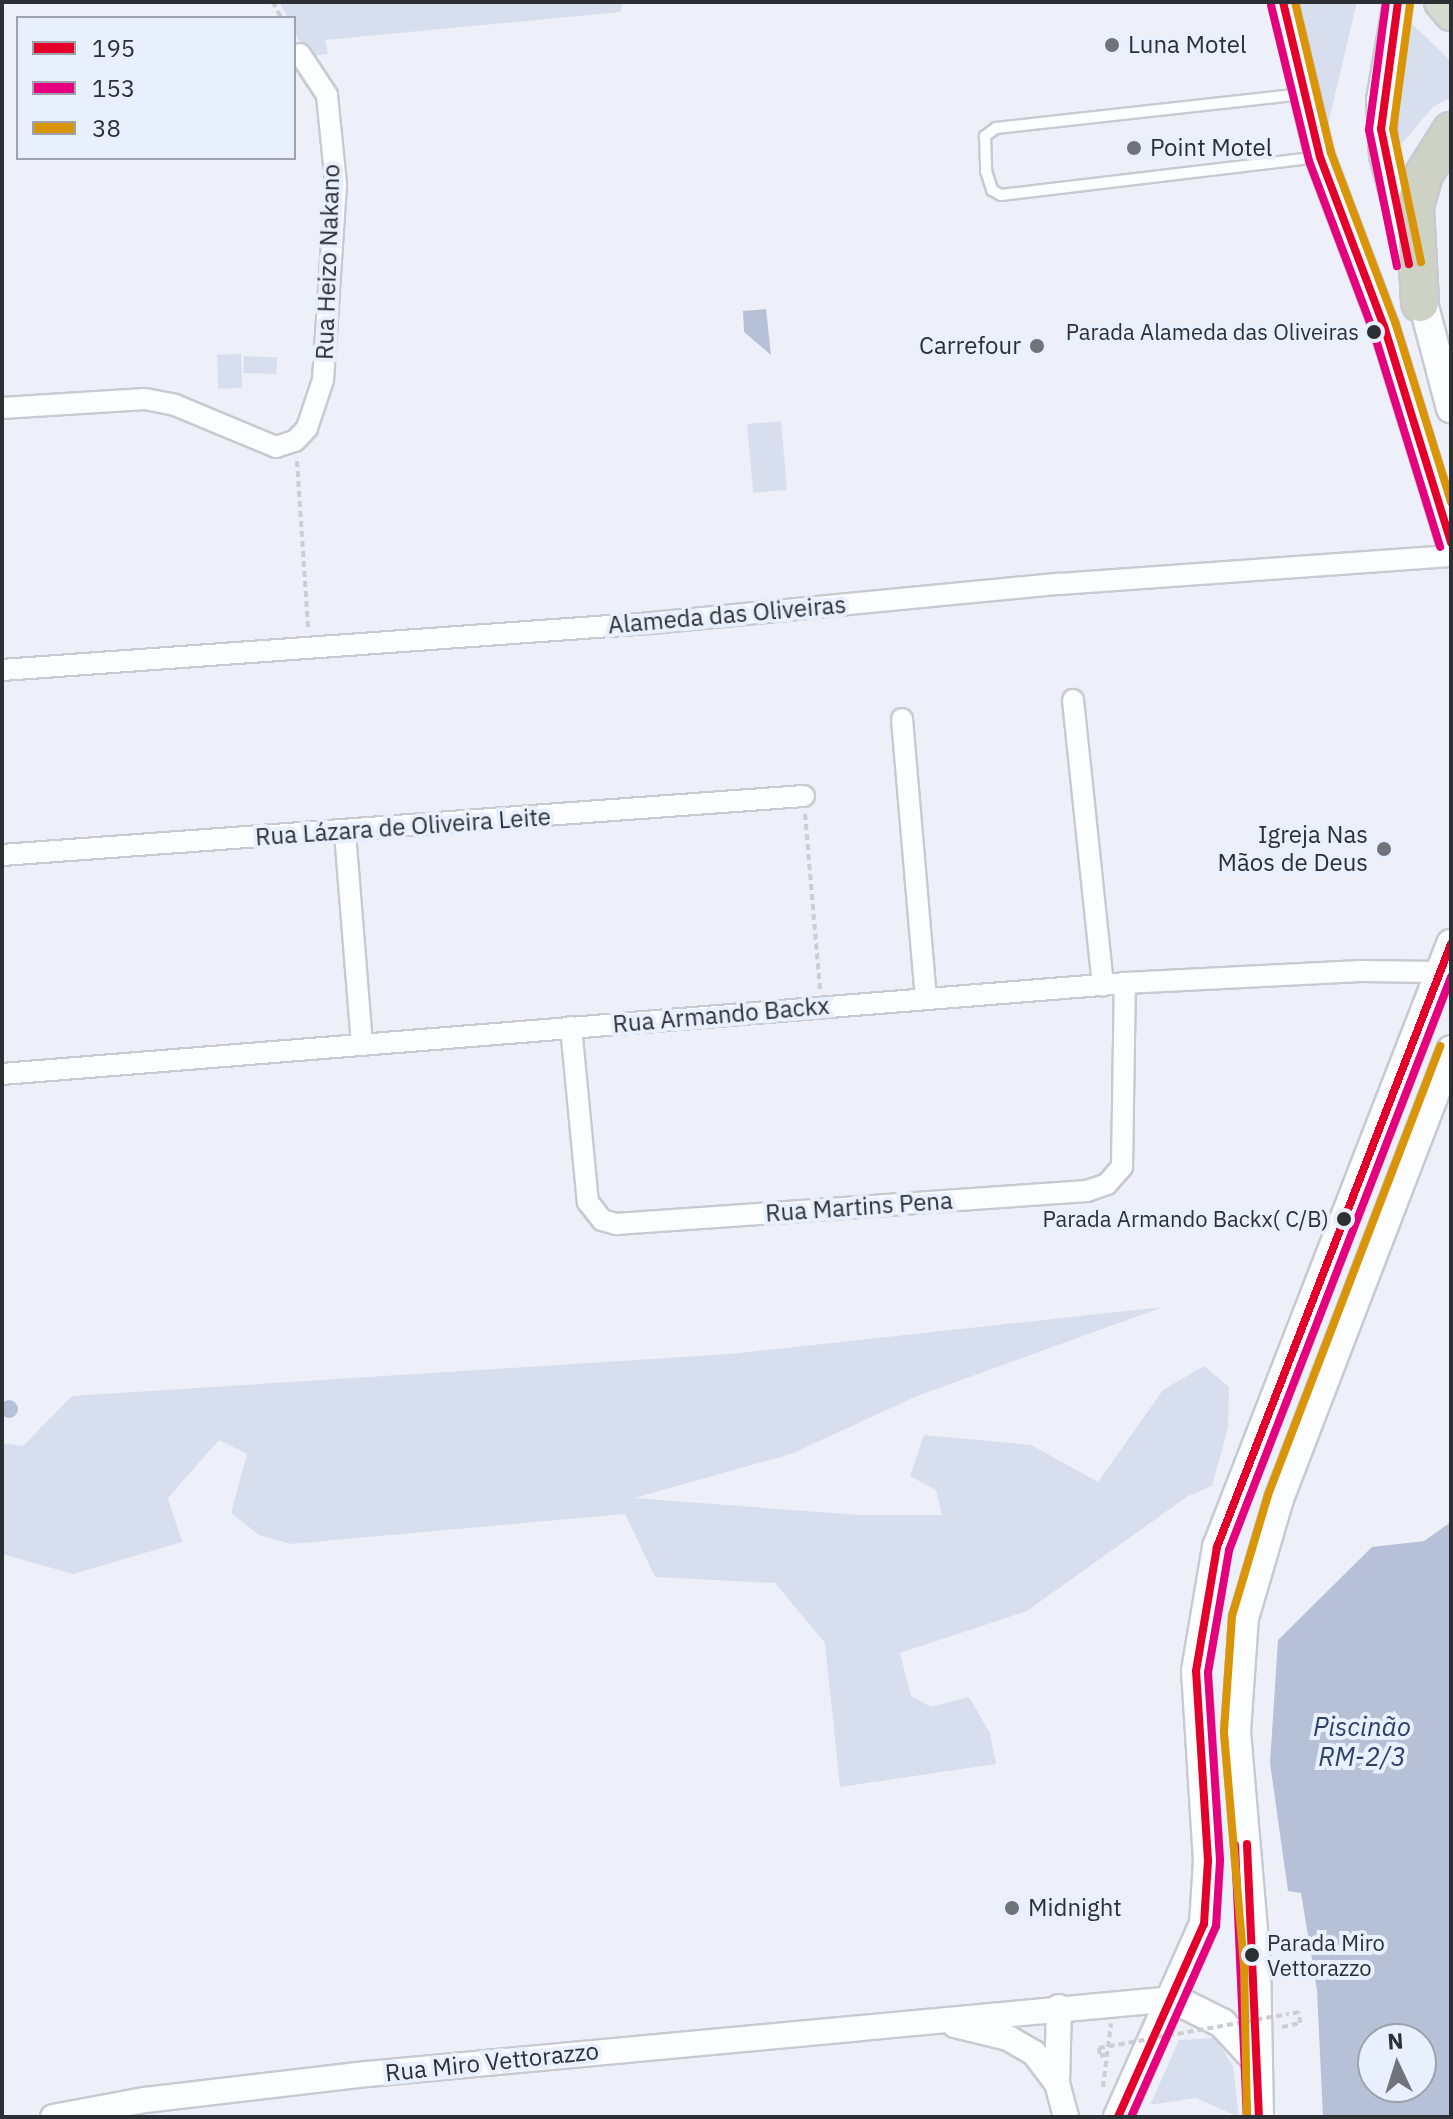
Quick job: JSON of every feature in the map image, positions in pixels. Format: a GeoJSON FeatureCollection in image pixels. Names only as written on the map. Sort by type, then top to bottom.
{"type":"FeatureCollection","features":[{"type":"Feature","properties":{"kind":"highway"},"geometry":{"type":"LineString","coordinates":[[1441,2],[1451,14]]}},
{"type":"Feature","properties":{"kind":"highway"},"geometry":{"type":"LineString","coordinates":[[1420,303],[1415,206],[1431,160],[1451,131]]}},
{"type":"Feature","properties":{"kind":"main road"},"geometry":{"type":"LineString","coordinates":[[1283,2],[1320,157],[1384,326],[1451,543]]}},
{"type":"Feature","properties":{"kind":"main road"},"geometry":{"type":"LineString","coordinates":[[1398,2],[1382,91],[1382,142],[1420,303],[1451,408]]}},
{"type":"Feature","properties":{"kind":"main road"},"geometry":{"type":"LineString","coordinates":[[1109,2109],[1174,1999],[1200,1938],[1206,1909],[1196,1671],[1217,1547],[1265,1414],[1451,944]]}},
{"type":"Feature","properties":{"kind":"main road"},"geometry":{"type":"LineString","coordinates":[[1259,2117],[1256,1965],[1236,1731],[1244,1618],[1279,1499],[1451,1050]]}},
{"type":"Feature","properties":{"kind":"main road"},"geometry":{"type":"LineString","coordinates":[[1174,1999],[1222,2023],[1258,2062]]}},
{"type":"Feature","properties":{"kind":"street","name":"Rua Heizo Nakano"},"geometry":{"type":"LineString","coordinates":[[300,54],[327,95],[336,184],[323,380],[301,435]]}},
{"type":"Feature","properties":{"kind":"street"},"geometry":{"type":"LineString","coordinates":[[2,408],[145,399],[187,410],[249,440],[276,447],[301,435]]}},
{"type":"Feature","properties":{"kind":"street","name":"Alameda das Oliveiras"},"geometry":{"type":"LineString","coordinates":[[2,670],[1451,556]]}},
{"type":"Feature","properties":{"kind":"street"},"geometry":{"type":"LineString","coordinates":[[1073,700],[1103,985]]}},
{"type":"Feature","properties":{"kind":"street"},"geometry":{"type":"LineString","coordinates":[[902,719],[926,999]]}},
{"type":"Feature","properties":{"kind":"street","name":"Rua Lázara de Oliveira Leite"},"geometry":{"type":"LineString","coordinates":[[2,855],[345,833],[804,796]]}},
{"type":"Feature","properties":{"kind":"street"},"geometry":{"type":"LineString","coordinates":[[345,833],[362,1044]]}},
{"type":"Feature","properties":{"kind":"street","name":"Rua Armando Backx"},"geometry":{"type":"LineString","coordinates":[[2,1074],[1125,983],[1361,971],[1441,972]]}},
{"type":"Feature","properties":{"kind":"street","name":"Rua Martins Pena"},"geometry":{"type":"LineString","coordinates":[[571,1027],[588,1202],[602,1220],[616,1224],[1087,1191],[1107,1184],[1122,1167],[1125,983]]}},
{"type":"Feature","properties":{"kind":"street","name":"Rua Miro Vettorazzo"},"geometry":{"type":"LineString","coordinates":[[53,2117],[145,2100],[368,2074],[1110,2001],[1174,1999]]}},
{"type":"Feature","properties":{"kind":"street"},"geometry":{"type":"LineString","coordinates":[[1057,2083],[1059,2007]]}},
{"type":"Feature","properties":{"kind":"street","name":"Rua Miro Vettorazzo"},"geometry":{"type":"LineString","coordinates":[[933,2020],[1019,2042],[1041,2059],[1057,2083],[1066,2117]]}},
{"type":"Feature","properties":{"kind":"lane"},"geometry":{"type":"LineString","coordinates":[[1305,94],[996,128],[985,136],[986,171],[992,190],[1001,195],[1320,157]]}},
{"type":"Feature","properties":{"kind":"path"},"geometry":{"type":"LineString","coordinates":[[301,435],[309,646]]}},
{"type":"Feature","properties":{"kind":"path"},"geometry":{"type":"LineString","coordinates":[[804,796],[821,1006]]}},
{"type":"Feature","properties":{"kind":"path"},"geometry":{"type":"LineString","coordinates":[[1109,2109],[1110,2001]]}},
{"type":"Feature","properties":{"kind":"path"},"geometry":{"type":"LineString","coordinates":[[1108,2054],[1100,2056],[1099,2048],[1299,2012],[1300,2023],[1289,2026]]}},
{"type":"Feature","properties":{"kind":"shaded area"},"geometry":{"type":"Polygon","coordinates":[[[279,2],[623,2],[620,12],[325,40],[328,54],[307,56],[296,34],[296,16],[287,16],[279,2]]]}},
{"type":"Feature","properties":{"kind":"shaded area"},"geometry":{"type":"Polygon","coordinates":[[[1294,2],[1357,2],[1326,133],[1294,2]]]}},
{"type":"Feature","properties":{"kind":"shaded area"},"geometry":{"type":"Polygon","coordinates":[[[1409,21],[1451,61],[1451,97],[1433,107],[1393,154],[1396,64],[1409,21]]]}},
{"type":"Feature","properties":{"kind":"shaded area"},"geometry":{"type":"Polygon","coordinates":[[[241,354],[242,388],[218,389],[217,355],[241,354]]]}},
{"type":"Feature","properties":{"kind":"shaded area"},"geometry":{"type":"Polygon","coordinates":[[[244,356],[277,357],[276,374],[243,373],[244,356]]]}},
{"type":"Feature","properties":{"kind":"shaded area"},"geometry":{"type":"Polygon","coordinates":[[[781,421],[787,490],[753,493],[747,424],[781,421]]]}},
{"type":"Feature","properties":{"kind":"shaded area"},"geometry":{"type":"Polygon","coordinates":[[[1163,1307],[917,1396],[791,1454],[634,1498],[859,1515],[942,1515],[936,1490],[910,1476],[924,1435],[1031,1445],[1098,1482],[1163,1390],[1204,1366],[1229,1387],[1228,1428],[1212,1486],[1188,1496],[1027,1611],[900,1653],[911,1696],[931,1707],[969,1697],[990,1733],[996,1764],[840,1787],[825,1643],[775,1583],[655,1577],[625,1514],[291,1544],[259,1535],[231,1513],[247,1454],[219,1440],[168,1498],[182,1542],[73,1574],[2,1554],[2,1443],[23,1446],[72,1396],[729,1354],[1163,1307]]]}},
{"type":"Feature","properties":{"kind":"shaded area"},"geometry":{"type":"Polygon","coordinates":[[[1215,2038],[1233,2066],[1239,2117],[1196,2098],[1150,2105],[1179,2040],[1215,2038]]]}},
{"type":"Feature","properties":{"kind":"water"},"geometry":{"type":"Polygon","coordinates":[[[766,309],[771,355],[744,332],[743,311],[766,309]]]}},
{"type":"Feature","properties":{"kind":"water"},"geometry":{"type":"Polygon","coordinates":[[[5,1400],[13,1400],[18,1409],[16,1416],[5,1418],[0,1413],[0,1405],[5,1400]]]}},
{"type":"Feature","properties":{"kind":"water","name":"Piscinão RM-2/3"},"geometry":{"type":"Polygon","coordinates":[[[1451,1522],[1451,2117],[1323,2117],[1317,1990],[1301,1893],[1288,1891],[1270,1763],[1278,1640],[1372,1547],[1424,1541],[1451,1522]]]}},
{"type":"Feature","properties":{"kind":"transit line","name":"195"},"geometry":{"type":"LineString","coordinates":[[1283,2],[1320,157],[1384,326],[1451,543]]}},
{"type":"Feature","properties":{"kind":"transit line","name":"38"},"geometry":{"type":"LineString","coordinates":[[1295,2],[1331,153],[1395,322],[1451,502]]}},
{"type":"Feature","properties":{"kind":"transit line","name":"153"},"geometry":{"type":"LineString","coordinates":[[1386,2],[1369,130],[1397,266]]}},
{"type":"Feature","properties":{"kind":"transit line","name":"195"},"geometry":{"type":"LineString","coordinates":[[1398,2],[1381,129],[1409,264]]}},
{"type":"Feature","properties":{"kind":"transit line","name":"38"},"geometry":{"type":"LineString","coordinates":[[1410,4],[1393,129],[1421,262]]}},
{"type":"Feature","properties":{"kind":"transit line","name":"153"},"geometry":{"type":"LineString","coordinates":[[1271,5],[1309,161],[1373,330],[1440,547]]}},
{"type":"Feature","properties":{"kind":"transit line","name":"195"},"geometry":{"type":"LineString","coordinates":[[1118,2117],[1204,1924],[1208,1861],[1196,1671],[1217,1547],[1451,944]]}},
{"type":"Feature","properties":{"kind":"transit line","name":"153"},"geometry":{"type":"LineString","coordinates":[[1131,2117],[1216,1926],[1220,1860],[1208,1672],[1229,1550],[1451,977]]}},
{"type":"Feature","properties":{"kind":"transit line","name":"38"},"geometry":{"type":"LineString","coordinates":[[1247,2117],[1244,1966],[1224,1731],[1232,1616],[1268,1495],[1440,1046]]}},
{"type":"Feature","properties":{"kind":"transit line","name":"195"},"geometry":{"type":"LineString","coordinates":[[1247,1844],[1259,2117]]}},
{"type":"Feature","properties":{"kind":"transit line","name":"153"},"geometry":{"type":"LineString","coordinates":[[1235,1845],[1247,2117]]}},
{"type":"Feature","properties":{"kind":"place","name":"Luna Motel"},"geometry":{"type":"Point","coordinates":[1112,45]}},
{"type":"Feature","properties":{"kind":"place","name":"Point Motel"},"geometry":{"type":"Point","coordinates":[1134,148]}},
{"type":"Feature","properties":{"kind":"place","name":"Parada Alameda das Oliveiras"},"geometry":{"type":"Point","coordinates":[1374,332]}},
{"type":"Feature","properties":{"kind":"place","name":"Carrefour"},"geometry":{"type":"Point","coordinates":[1037,346]}},
{"type":"Feature","properties":{"kind":"place","name":"Igreja Nas Mãos de Deus"},"geometry":{"type":"Point","coordinates":[1384,849]}},
{"type":"Feature","properties":{"kind":"place","name":"Parada Armando Backx( C/B)"},"geometry":{"type":"Point","coordinates":[1344,1219]}},
{"type":"Feature","properties":{"kind":"place","name":"Midnight"},"geometry":{"type":"Point","coordinates":[1012,1908]}},
{"type":"Feature","properties":{"kind":"place","name":"Parada Miro Vettorazzo"},"geometry":{"type":"Point","coordinates":[1252,1955]}}]}
